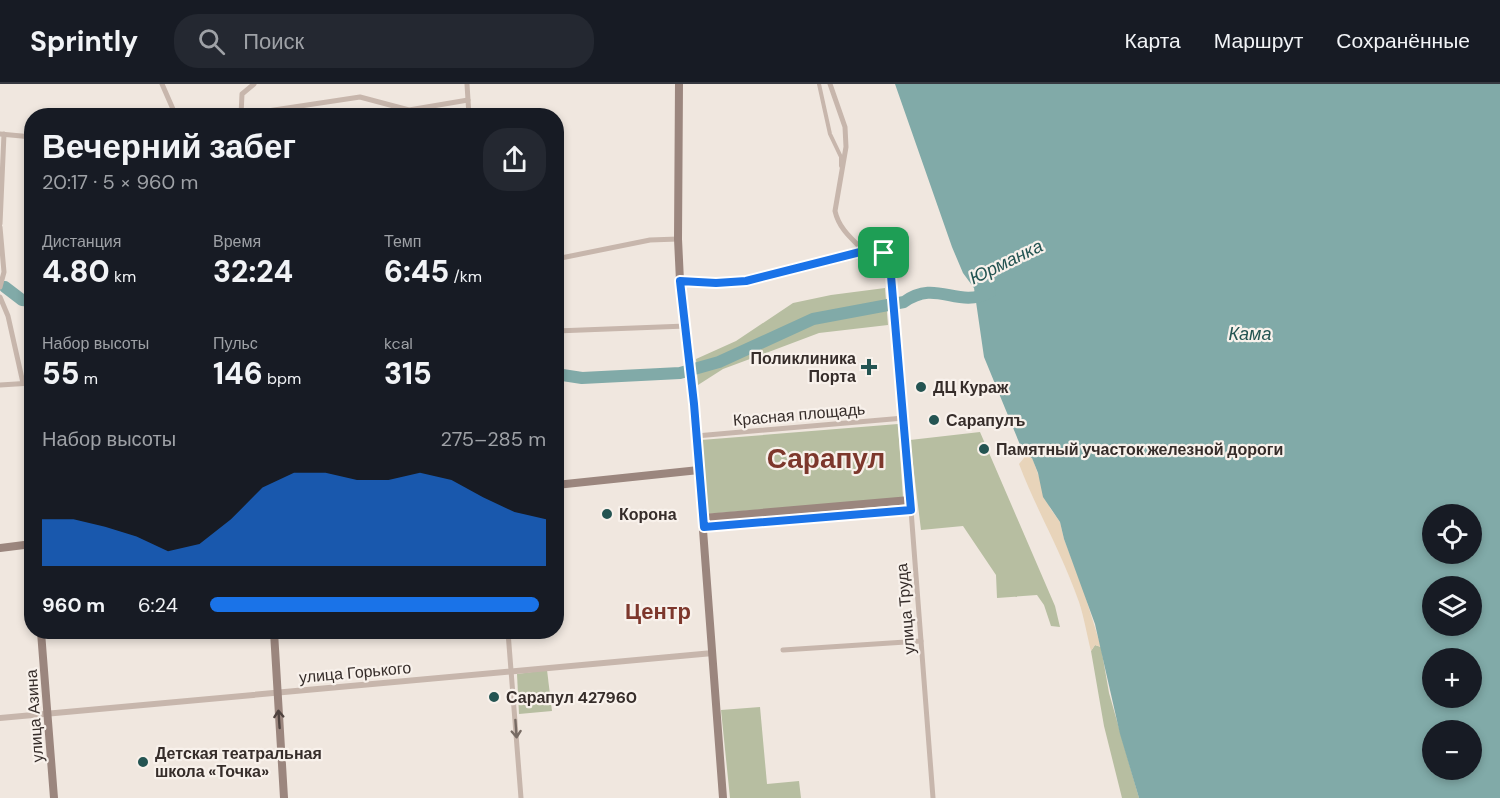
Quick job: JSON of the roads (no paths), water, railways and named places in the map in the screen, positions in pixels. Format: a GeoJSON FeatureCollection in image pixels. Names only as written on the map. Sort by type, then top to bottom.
{"type":"FeatureCollection","features":[{"type":"Feature","properties":{"kind":"main road"},"geometry":{"type":"LineString","coordinates":[[679,84],[680,281],[694,404],[723,798]]}},
{"type":"Feature","properties":{"kind":"main road"},"geometry":{"type":"LineString","coordinates":[[564,484],[699,470]]}},
{"type":"Feature","properties":{"kind":"main road"},"geometry":{"type":"LineString","coordinates":[[703,518],[910,500]]}},
{"type":"Feature","properties":{"kind":"main road","name":"улица Труда"},"geometry":{"type":"LineString","coordinates":[[910,500],[911,510]]}},
{"type":"Feature","properties":{"kind":"main road"},"geometry":{"type":"LineString","coordinates":[[704,527],[911,510]]}},
{"type":"Feature","properties":{"kind":"main road"},"geometry":{"type":"LineString","coordinates":[[0,548],[24,545]]}},
{"type":"Feature","properties":{"kind":"main road","name":"улица Азина"},"geometry":{"type":"LineString","coordinates":[[42,639],[54,798]]}},
{"type":"Feature","properties":{"kind":"main road"},"geometry":{"type":"LineString","coordinates":[[274,639],[284,798]]}},
{"type":"Feature","properties":{"kind":"street"},"geometry":{"type":"LineString","coordinates":[[162,84],[172,108]]}},
{"type":"Feature","properties":{"kind":"street"},"geometry":{"type":"LineString","coordinates":[[241,108],[242,94],[254,84]]}},
{"type":"Feature","properties":{"kind":"street"},"geometry":{"type":"LineString","coordinates":[[467,84],[468,108]]}},
{"type":"Feature","properties":{"kind":"street"},"geometry":{"type":"LineString","coordinates":[[819,84],[830,134],[841,157],[842,176]]}},
{"type":"Feature","properties":{"kind":"street"},"geometry":{"type":"LineString","coordinates":[[830,84],[845,127],[846,147],[835,202],[837,220],[845,234],[864,251]]}},
{"type":"Feature","properties":{"kind":"street"},"geometry":{"type":"LineString","coordinates":[[287,108],[360,97],[401,108]]}},
{"type":"Feature","properties":{"kind":"street"},"geometry":{"type":"LineString","coordinates":[[421,108],[468,100]]}},
{"type":"Feature","properties":{"kind":"street"},"geometry":{"type":"LineString","coordinates":[[0,287],[4,272],[0,225],[2,134],[24,136]]}},
{"type":"Feature","properties":{"kind":"street"},"geometry":{"type":"LineString","coordinates":[[564,257],[650,240],[678,239]]}},
{"type":"Feature","properties":{"kind":"street"},"geometry":{"type":"LineString","coordinates":[[680,281],[716,283],[746,281],[864,251]]}},
{"type":"Feature","properties":{"kind":"street","name":"улица Труда"},"geometry":{"type":"LineString","coordinates":[[864,251],[884,253],[890,264],[910,500]]}},
{"type":"Feature","properties":{"kind":"street"},"geometry":{"type":"LineString","coordinates":[[0,297],[8,316],[23,383],[0,385]]}},
{"type":"Feature","properties":{"kind":"street"},"geometry":{"type":"LineString","coordinates":[[564,331],[687,330]]}},
{"type":"Feature","properties":{"kind":"street","name":"Красная площадь"},"geometry":{"type":"LineString","coordinates":[[696,436],[904,418]]}},
{"type":"Feature","properties":{"kind":"street","name":"улица Труда"},"geometry":{"type":"LineString","coordinates":[[911,510],[933,798]]}},
{"type":"Feature","properties":{"kind":"street"},"geometry":{"type":"LineString","coordinates":[[509,639],[521,798]]}},
{"type":"Feature","properties":{"kind":"street"},"geometry":{"type":"LineString","coordinates":[[783,650],[921,641]]}},
{"type":"Feature","properties":{"kind":"street","name":"улица Горького"},"geometry":{"type":"LineString","coordinates":[[0,718],[713,653]]}},
{"type":"Feature","properties":{"kind":"water","name":"Кама"},"geometry":{"type":"Polygon","coordinates":[[[895,84],[1500,84],[1500,798],[1139,798],[1120,734],[1095,624],[1060,522],[1043,497],[1032,458],[1023,452],[984,357],[974,288],[963,273],[895,84]]]}},
{"type":"Feature","properties":{"kind":"waterway","name":"Юрманка"},"geometry":{"type":"LineString","coordinates":[[5,287],[24,300]]}},
{"type":"Feature","properties":{"kind":"waterway","name":"Юрманка"},"geometry":{"type":"LineString","coordinates":[[564,375],[582,378],[680,373],[719,362],[813,319],[904,302],[916,295],[927,293],[967,298],[978,297],[990,292]]}},
{"type":"Feature","properties":{"kind":"place","name":"Поликлиника Порта"},"geometry":{"type":"Point","coordinates":[869,367]}},
{"type":"Feature","properties":{"kind":"place","name":"ДЦ Кураж"},"geometry":{"type":"Point","coordinates":[921,387]}},
{"type":"Feature","properties":{"kind":"place","name":"Сарапулъ"},"geometry":{"type":"Point","coordinates":[934,420]}},
{"type":"Feature","properties":{"kind":"place","name":"Памятный участок железной дороги"},"geometry":{"type":"Point","coordinates":[984,449]}},
{"type":"Feature","properties":{"kind":"place","name":"Корона"},"geometry":{"type":"Point","coordinates":[607,514]}},
{"type":"Feature","properties":{"kind":"place","name":"Сарапул 427960"},"geometry":{"type":"Point","coordinates":[494,697]}},
{"type":"Feature","properties":{"kind":"place","name":"Детская театральная школа «Точка»"},"geometry":{"type":"Point","coordinates":[143,762]}},
{"type":"Feature","properties":{"kind":"district","name":"Сарапул"},"geometry":{"type":"Point","coordinates":[826,458]}},
{"type":"Feature","properties":{"kind":"district","name":"Центр"},"geometry":{"type":"Point","coordinates":[658,611]}}]}
